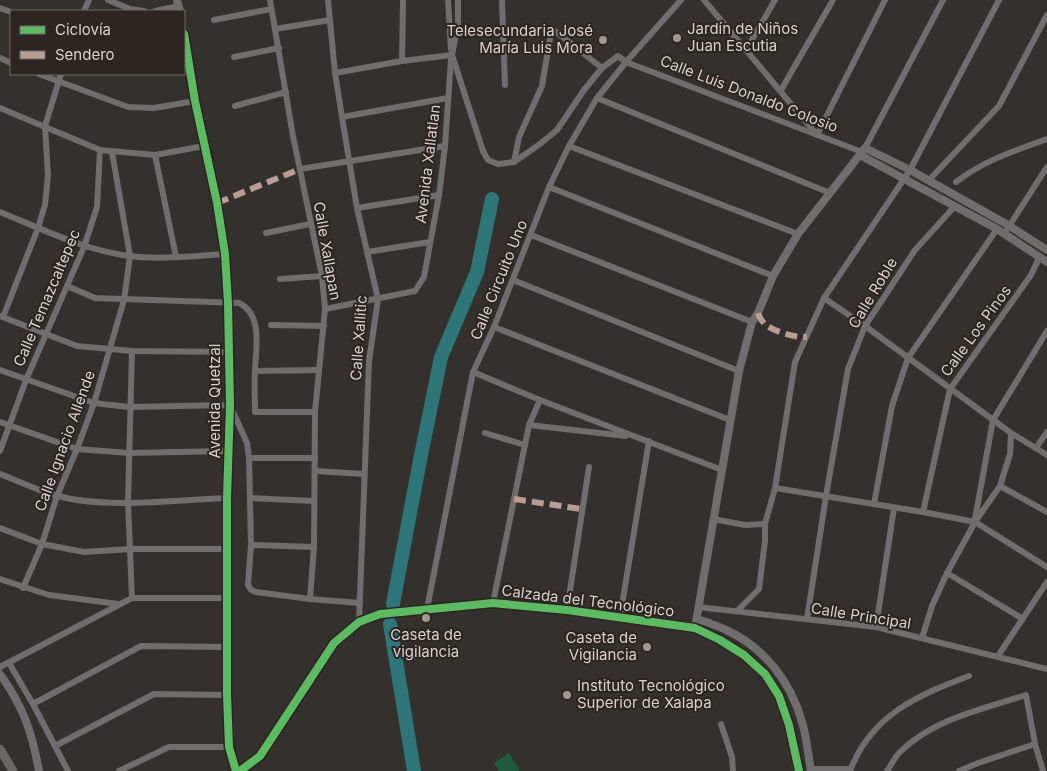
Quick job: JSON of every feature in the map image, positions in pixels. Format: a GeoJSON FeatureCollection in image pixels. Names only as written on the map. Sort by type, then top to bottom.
{"type":"FeatureCollection","features":[{"type":"Feature","properties":{"kind":"main road"},"geometry":{"type":"LineString","coordinates":[[0,749],[13,771]]}},
{"type":"Feature","properties":{"kind":"street"},"geometry":{"type":"LineString","coordinates":[[108,0],[137,10]]}},
{"type":"Feature","properties":{"kind":"street","name":"Calle Xallapan"},"geometry":{"type":"LineString","coordinates":[[270,0],[310,224],[322,276],[325,309],[315,412],[314,547],[310,599]]}},
{"type":"Feature","properties":{"kind":"street","name":"Calle Xallitic"},"geometry":{"type":"LineString","coordinates":[[328,0],[335,73],[349,161],[357,208],[378,299],[369,362],[359,622]]}},
{"type":"Feature","properties":{"kind":"street"},"geometry":{"type":"LineString","coordinates":[[402,61],[403,0]]}},
{"type":"Feature","properties":{"kind":"street","name":"Avenida Xallatlan"},"geometry":{"type":"LineString","coordinates":[[325,309],[415,291],[424,276],[439,195],[445,146],[452,55],[448,0]]}},
{"type":"Feature","properties":{"kind":"street"},"geometry":{"type":"LineString","coordinates":[[458,0],[458,24],[452,55],[483,151],[488,160],[498,164],[514,162],[557,130],[584,90],[602,68],[618,56],[626,62]]}},
{"type":"Feature","properties":{"kind":"street"},"geometry":{"type":"LineString","coordinates":[[502,0],[505,85]]}},
{"type":"Feature","properties":{"kind":"street","name":"Calle Circuito Uno"},"geometry":{"type":"LineString","coordinates":[[427,609],[473,372],[494,327],[549,187],[569,146],[597,98],[626,62],[682,0]]}},
{"type":"Feature","properties":{"kind":"street"},"geometry":{"type":"LineString","coordinates":[[704,0],[818,135],[886,0]]}},
{"type":"Feature","properties":{"kind":"street"},"geometry":{"type":"LineString","coordinates":[[746,50],[775,0]]}},
{"type":"Feature","properties":{"kind":"street"},"geometry":{"type":"LineString","coordinates":[[781,90],[833,0]]}},
{"type":"Feature","properties":{"kind":"street"},"geometry":{"type":"LineString","coordinates":[[695,628],[739,371],[752,322],[758,313],[773,276],[798,234],[862,152],[943,0]]}},
{"type":"Feature","properties":{"kind":"street"},"geometry":{"type":"LineString","coordinates":[[737,611],[759,589],[765,541],[765,524],[774,488],[795,362],[824,298],[910,170],[999,0]]}},
{"type":"Feature","properties":{"kind":"street"},"geometry":{"type":"LineString","coordinates":[[160,10],[179,6]]}},
{"type":"Feature","properties":{"kind":"street"},"geometry":{"type":"LineString","coordinates":[[214,20],[272,9]]}},
{"type":"Feature","properties":{"kind":"street"},"geometry":{"type":"LineString","coordinates":[[928,181],[999,106],[1047,15]]}},
{"type":"Feature","properties":{"kind":"street"},"geometry":{"type":"LineString","coordinates":[[275,29],[330,20]]}},
{"type":"Feature","properties":{"kind":"street"},"geometry":{"type":"LineString","coordinates":[[514,162],[519,137],[542,86],[550,32],[555,31],[602,68]]}},
{"type":"Feature","properties":{"kind":"street"},"geometry":{"type":"LineString","coordinates":[[234,57],[279,48]]}},
{"type":"Feature","properties":{"kind":"street","name":"Avenida Quetzal"},"geometry":{"type":"LineString","coordinates":[[186,54],[217,203],[225,254],[230,405],[227,498],[227,695],[229,747],[236,771]]}},
{"type":"Feature","properties":{"kind":"street"},"geometry":{"type":"LineString","coordinates":[[335,73],[402,61],[452,55]]}},
{"type":"Feature","properties":{"kind":"street","name":"Calle Luis Donaldo Colosio"},"geometry":{"type":"LineString","coordinates":[[626,62],[910,170],[1008,225],[1047,250]]}},
{"type":"Feature","properties":{"kind":"street"},"geometry":{"type":"LineString","coordinates":[[42,75],[128,107],[154,108],[195,100]]}},
{"type":"Feature","properties":{"kind":"street"},"geometry":{"type":"LineString","coordinates":[[61,75],[45,126],[48,175],[45,205],[38,228],[1,317],[78,346],[132,351],[229,352]]}},
{"type":"Feature","properties":{"kind":"street"},"geometry":{"type":"LineString","coordinates":[[235,106],[286,92]]}},
{"type":"Feature","properties":{"kind":"street"},"geometry":{"type":"LineString","coordinates":[[342,117],[448,98]]}},
{"type":"Feature","properties":{"kind":"street"},"geometry":{"type":"LineString","coordinates":[[597,98],[830,193]]}},
{"type":"Feature","properties":{"kind":"street"},"geometry":{"type":"LineString","coordinates":[[0,108],[100,150],[155,155],[204,146]]}},
{"type":"Feature","properties":{"kind":"street"},"geometry":{"type":"LineString","coordinates":[[956,182],[971,170],[991,159],[1047,139]]}},
{"type":"Feature","properties":{"kind":"street"},"geometry":{"type":"LineString","coordinates":[[300,169],[445,146]]}},
{"type":"Feature","properties":{"kind":"street"},"geometry":{"type":"LineString","coordinates":[[569,146],[798,234]]}},
{"type":"Feature","properties":{"kind":"street","name":"Calle Temazcaltepec"},"geometry":{"type":"LineString","coordinates":[[0,452],[26,380],[84,247],[97,207],[100,150]]}},
{"type":"Feature","properties":{"kind":"street","name":"Calle Ignacio Allende"},"geometry":{"type":"LineString","coordinates":[[23,588],[42,544],[57,496],[94,404],[124,300],[130,256],[112,152]]}},
{"type":"Feature","properties":{"kind":"street","name":"Calle Luis Donaldo Colosio"},"geometry":{"type":"LineString","coordinates":[[862,152],[904,179],[997,229],[1047,262]]}},
{"type":"Feature","properties":{"kind":"street"},"geometry":{"type":"LineString","coordinates":[[155,155],[176,257]]}},
{"type":"Feature","properties":{"kind":"street"},"geometry":{"type":"LineString","coordinates":[[1004,234],[1047,167]]}},
{"type":"Feature","properties":{"kind":"street"},"geometry":{"type":"LineString","coordinates":[[549,187],[773,276]]}},
{"type":"Feature","properties":{"kind":"street"},"geometry":{"type":"LineString","coordinates":[[357,208],[439,195]]}},
{"type":"Feature","properties":{"kind":"street","name":"Calle Roble"},"geometry":{"type":"LineString","coordinates":[[808,619],[826,496],[848,369],[865,326],[915,250],[954,206]]}},
{"type":"Feature","properties":{"kind":"street"},"geometry":{"type":"LineString","coordinates":[[0,212],[84,247],[130,256],[176,257],[225,254]]}},
{"type":"Feature","properties":{"kind":"street"},"geometry":{"type":"LineString","coordinates":[[266,233],[310,224]]}},
{"type":"Feature","properties":{"kind":"street"},"geometry":{"type":"LineString","coordinates":[[874,504],[892,406],[908,358],[997,229]]}},
{"type":"Feature","properties":{"kind":"street"},"geometry":{"type":"LineString","coordinates":[[531,235],[752,322]]}},
{"type":"Feature","properties":{"kind":"street"},"geometry":{"type":"LineString","coordinates":[[367,252],[430,242]]}},
{"type":"Feature","properties":{"kind":"street","name":"Calle Los Pinos"},"geometry":{"type":"LineString","coordinates":[[923,512],[950,389],[1031,275],[1039,258]]}},
{"type":"Feature","properties":{"kind":"street"},"geometry":{"type":"LineString","coordinates":[[280,279],[322,276]]}},
{"type":"Feature","properties":{"kind":"street"},"geometry":{"type":"LineString","coordinates":[[513,280],[739,371]]}},
{"type":"Feature","properties":{"kind":"street"},"geometry":{"type":"LineString","coordinates":[[67,286],[95,298],[239,303],[248,307],[254,318],[257,339],[254,412],[315,412]]}},
{"type":"Feature","properties":{"kind":"street"},"geometry":{"type":"LineString","coordinates":[[824,298],[1011,433],[1047,455]]}},
{"type":"Feature","properties":{"kind":"street"},"geometry":{"type":"LineString","coordinates":[[271,325],[324,326]]}},
{"type":"Feature","properties":{"kind":"street"},"geometry":{"type":"LineString","coordinates":[[494,327],[730,420]]}},
{"type":"Feature","properties":{"kind":"street"},"geometry":{"type":"LineString","coordinates":[[975,522],[993,420],[1047,331]]}},
{"type":"Feature","properties":{"kind":"street"},"geometry":{"type":"LineString","coordinates":[[132,351],[129,407],[128,502],[132,598]]}},
{"type":"Feature","properties":{"kind":"street"},"geometry":{"type":"LineString","coordinates":[[0,370],[94,404],[129,407],[230,405],[247,443],[249,458],[251,544],[248,586],[251,590],[267,594],[360,603]]}},
{"type":"Feature","properties":{"kind":"street"},"geometry":{"type":"LineString","coordinates":[[255,371],[319,370]]}},
{"type":"Feature","properties":{"kind":"street"},"geometry":{"type":"LineString","coordinates":[[473,372],[634,437],[650,441],[722,470]]}},
{"type":"Feature","properties":{"kind":"street"},"geometry":{"type":"LineString","coordinates":[[493,603],[529,425],[540,400]]}},
{"type":"Feature","properties":{"kind":"street"},"geometry":{"type":"LineString","coordinates":[[0,422],[77,449],[129,453],[228,451]]}},
{"type":"Feature","properties":{"kind":"street"},"geometry":{"type":"LineString","coordinates":[[529,425],[634,437]]}},
{"type":"Feature","properties":{"kind":"street"},"geometry":{"type":"LineString","coordinates":[[1036,448],[1047,432]]}},
{"type":"Feature","properties":{"kind":"street"},"geometry":{"type":"LineString","coordinates":[[485,433],[525,445]]}},
{"type":"Feature","properties":{"kind":"street"},"geometry":{"type":"LineString","coordinates":[[922,638],[932,606],[948,573],[975,522],[1000,486],[1010,454],[1011,433]]}},
{"type":"Feature","properties":{"kind":"street"},"geometry":{"type":"LineString","coordinates":[[620,617],[650,441]]}},
{"type":"Feature","properties":{"kind":"street"},"geometry":{"type":"LineString","coordinates":[[249,458],[315,458]]}},
{"type":"Feature","properties":{"kind":"street"},"geometry":{"type":"LineString","coordinates":[[567,610],[589,466]]}},
{"type":"Feature","properties":{"kind":"street"},"geometry":{"type":"LineString","coordinates":[[315,471],[364,474]]}},
{"type":"Feature","properties":{"kind":"street"},"geometry":{"type":"LineString","coordinates":[[0,474],[57,496],[83,501],[128,502],[227,498]]}},
{"type":"Feature","properties":{"kind":"street"},"geometry":{"type":"LineString","coordinates":[[1000,486],[1047,512]]}},
{"type":"Feature","properties":{"kind":"street"},"geometry":{"type":"LineString","coordinates":[[774,488],[975,522],[1047,567]]}},
{"type":"Feature","properties":{"kind":"street"},"geometry":{"type":"LineString","coordinates":[[251,498],[314,501]]}},
{"type":"Feature","properties":{"kind":"street"},"geometry":{"type":"LineString","coordinates":[[876,628],[894,508]]}},
{"type":"Feature","properties":{"kind":"street"},"geometry":{"type":"LineString","coordinates":[[713,519],[745,525],[765,524]]}},
{"type":"Feature","properties":{"kind":"street"},"geometry":{"type":"LineString","coordinates":[[0,528],[42,544],[84,552],[130,549],[228,549]]}},
{"type":"Feature","properties":{"kind":"street"},"geometry":{"type":"LineString","coordinates":[[251,544],[314,547]]}},
{"type":"Feature","properties":{"kind":"street"},"geometry":{"type":"LineString","coordinates":[[948,573],[1022,619]]}},
{"type":"Feature","properties":{"kind":"street"},"geometry":{"type":"LineString","coordinates":[[0,579],[49,596],[118,604]]}},
{"type":"Feature","properties":{"kind":"street"},"geometry":{"type":"LineString","coordinates":[[998,656],[1047,582]]}},
{"type":"Feature","properties":{"kind":"street"},"geometry":{"type":"LineString","coordinates":[[0,667],[132,598],[228,598]]}},
{"type":"Feature","properties":{"kind":"street","name":"Calzada del Tecnológico"},"geometry":{"type":"LineString","coordinates":[[359,622],[380,614],[493,603],[567,610],[695,628],[720,640],[744,655],[765,674],[779,696],[789,725],[799,771]]}},
{"type":"Feature","properties":{"kind":"street","name":"Calle Principal"},"geometry":{"type":"LineString","coordinates":[[698,607],[876,628],[1047,669]]}},
{"type":"Feature","properties":{"kind":"street"},"geometry":{"type":"LineString","coordinates":[[697,619],[727,630],[750,644],[767,658],[784,679],[794,698],[802,722],[811,770],[850,770],[861,748],[890,715],[924,694],[969,676]]}},
{"type":"Feature","properties":{"kind":"street"},"geometry":{"type":"LineString","coordinates":[[240,771],[260,756],[334,643],[359,622]]}},
{"type":"Feature","properties":{"kind":"street"},"geometry":{"type":"LineString","coordinates":[[34,704],[141,646],[228,647]]}},
{"type":"Feature","properties":{"kind":"street"},"geometry":{"type":"LineString","coordinates":[[9,663],[34,704],[68,771]]}},
{"type":"Feature","properties":{"kind":"street"},"geometry":{"type":"LineString","coordinates":[[0,674],[12,691],[25,716],[39,771]]}},
{"type":"Feature","properties":{"kind":"street"},"geometry":{"type":"LineString","coordinates":[[55,746],[154,694],[227,695]]}},
{"type":"Feature","properties":{"kind":"street"},"geometry":{"type":"LineString","coordinates":[[887,771],[900,753],[938,725],[1026,695],[1040,770]]}},
{"type":"Feature","properties":{"kind":"street"},"geometry":{"type":"LineString","coordinates":[[720,724],[732,757],[733,771]]}},
{"type":"Feature","properties":{"kind":"street"},"geometry":{"type":"LineString","coordinates":[[959,771],[1035,744]]}},
{"type":"Feature","properties":{"kind":"street"},"geometry":{"type":"LineString","coordinates":[[119,771],[169,747],[229,747]]}},
{"type":"Feature","properties":{"kind":"green space"},"geometry":{"type":"Polygon","coordinates":[[[509,753],[520,771],[499,771],[494,763],[509,753]]]}},
{"type":"Feature","properties":{"kind":"waterway"},"geometry":{"type":"LineString","coordinates":[[393,604],[441,357],[477,272],[492,199]]}},
{"type":"Feature","properties":{"kind":"waterway"},"geometry":{"type":"LineString","coordinates":[[390,624],[414,771]]}},
{"type":"Feature","properties":{"kind":"marked path"},"geometry":{"type":"LineString","coordinates":[[217,203],[300,169]]}},
{"type":"Feature","properties":{"kind":"marked path"},"geometry":{"type":"LineString","coordinates":[[758,313],[763,322],[772,329],[790,335],[807,337]]}},
{"type":"Feature","properties":{"kind":"marked path"},"geometry":{"type":"LineString","coordinates":[[514,499],[581,509]]}},
{"type":"Feature","properties":{"kind":"cycle path"},"geometry":{"type":"LineString","coordinates":[[185,40],[195,101],[217,203],[225,254],[230,405],[227,498],[227,695],[229,747],[236,771]]}},
{"type":"Feature","properties":{"kind":"cycle path"},"geometry":{"type":"LineString","coordinates":[[240,771],[260,756],[334,643],[359,622],[380,614],[493,603],[567,610],[695,628],[720,640],[744,655],[765,674],[779,696],[789,725],[799,771]]}},
{"type":"Feature","properties":{"kind":"place","name":"Jardín de Niños Juan Escutia"},"geometry":{"type":"Point","coordinates":[677,38]}},
{"type":"Feature","properties":{"kind":"place","name":"Telesecundaria José María Luis Mora"},"geometry":{"type":"Point","coordinates":[603,40]}},
{"type":"Feature","properties":{"kind":"place","name":"Caseta de vigilancia"},"geometry":{"type":"Point","coordinates":[426,618]}},
{"type":"Feature","properties":{"kind":"place","name":"Caseta de Vigilancia"},"geometry":{"type":"Point","coordinates":[647,647]}},
{"type":"Feature","properties":{"kind":"place","name":"Instituto Tecnológico Superior de Xalapa"},"geometry":{"type":"Point","coordinates":[567,695]}}]}
